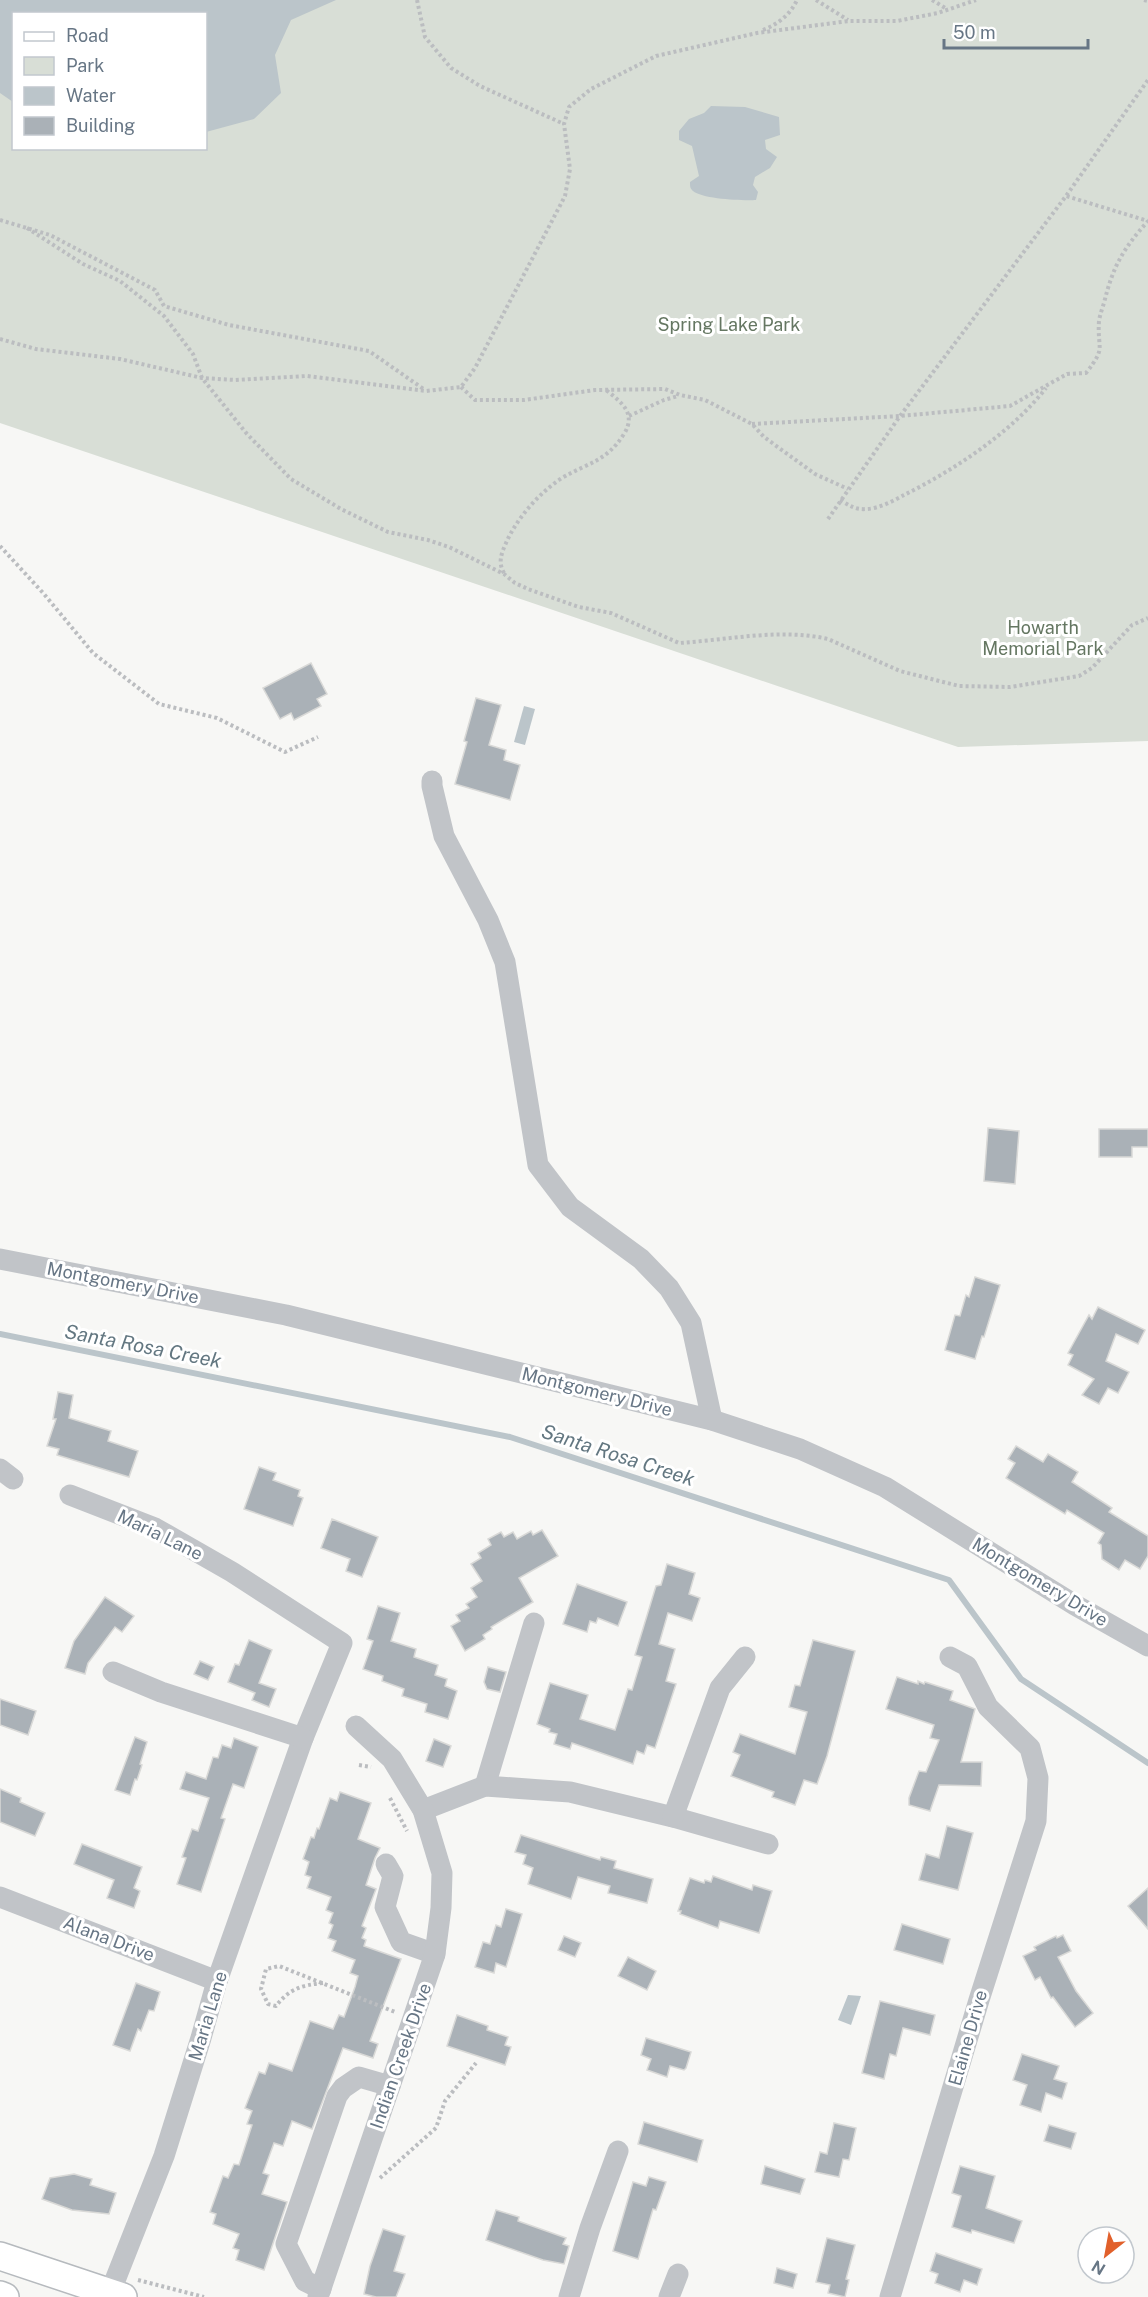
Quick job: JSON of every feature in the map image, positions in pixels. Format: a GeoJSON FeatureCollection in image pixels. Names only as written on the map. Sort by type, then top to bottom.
{"type":"FeatureCollection","features":[{"type":"Feature","properties":{"kind":"main road"},"geometry":{"type":"LineString","coordinates":[[0,2256],[117,2288]]}},
{"type":"Feature","properties":{"kind":"main road"},"geometry":{"type":"LineString","coordinates":[[0,2295],[5,2297]]}},
{"type":"Feature","properties":{"kind":"street"},"geometry":{"type":"LineString","coordinates":[[432,781],[444,836],[488,920],[505,962],[538,1165],[570,1207],[641,1259],[669,1288],[691,1323],[711,1420]]}},
{"type":"Feature","properties":{"kind":"street","name":"Montgomery Drive"},"geometry":{"type":"LineString","coordinates":[[0,1259],[286,1316],[711,1420],[800,1449],[885,1487],[1075,1605],[1148,1646]]}},
{"type":"Feature","properties":{"kind":"street","name":"Maria Lane"},"geometry":{"type":"LineString","coordinates":[[70,1495],[155,1528],[232,1572],[342,1643],[303,1738],[218,1981],[164,2156],[117,2288]]}},
{"type":"Feature","properties":{"kind":"street"},"geometry":{"type":"LineString","coordinates":[[485,1786],[534,1623]]}},
{"type":"Feature","properties":{"kind":"street"},"geometry":{"type":"LineString","coordinates":[[673,1817],[720,1688],[745,1657]]}},
{"type":"Feature","properties":{"kind":"street","name":"Elaine Drive"},"geometry":{"type":"LineString","coordinates":[[890,2297],[979,2000],[1036,1821],[1038,1778],[1030,1748],[988,1707],[967,1666],[950,1657]]}},
{"type":"Feature","properties":{"kind":"street"},"geometry":{"type":"LineString","coordinates":[[113,1672],[161,1692],[303,1738]]}},
{"type":"Feature","properties":{"kind":"street","name":"Indian Creek Drive"},"geometry":{"type":"LineString","coordinates":[[319,2293],[390,2086],[400,2018],[435,1954],[441,1908],[442,1873],[423,1810],[392,1759],[356,1726]]}},
{"type":"Feature","properties":{"kind":"street"},"geometry":{"type":"LineString","coordinates":[[423,1810],[485,1786],[570,1792],[673,1817],[768,1844]]}},
{"type":"Feature","properties":{"kind":"street"},"geometry":{"type":"LineString","coordinates":[[386,1864],[393,1876],[386,1907],[401,1942],[435,1954]]}},
{"type":"Feature","properties":{"kind":"street","name":"Alana Drive"},"geometry":{"type":"LineString","coordinates":[[0,1897],[218,1981]]}},
{"type":"Feature","properties":{"kind":"street"},"geometry":{"type":"LineString","coordinates":[[319,2293],[305,2281],[286,2244],[337,2096],[343,2088],[359,2077],[390,2086]]}},
{"type":"Feature","properties":{"kind":"street"},"geometry":{"type":"LineString","coordinates":[[570,2297],[590,2228],[618,2151]]}},
{"type":"Feature","properties":{"kind":"street"},"geometry":{"type":"LineString","coordinates":[[669,2297],[678,2274]]}},
{"type":"Feature","properties":{"kind":"path"},"geometry":{"type":"LineString","coordinates":[[417,0],[425,37],[451,68],[480,86],[564,124]]}},
{"type":"Feature","properties":{"kind":"path"},"geometry":{"type":"LineString","coordinates":[[758,33],[782,20],[793,9],[797,0]]}},
{"type":"Feature","properties":{"kind":"path"},"geometry":{"type":"LineString","coordinates":[[816,0],[849,21]]}},
{"type":"Feature","properties":{"kind":"path"},"geometry":{"type":"LineString","coordinates":[[932,0],[948,10]]}},
{"type":"Feature","properties":{"kind":"path"},"geometry":{"type":"LineString","coordinates":[[0,339],[36,349],[120,359],[202,378],[235,380],[307,376],[426,391],[461,387],[476,368],[565,196],[570,169],[564,124],[569,107],[591,89],[656,56],[758,33],[849,21],[897,21],[948,10],[976,0]]}},
{"type":"Feature","properties":{"kind":"path"},"geometry":{"type":"LineString","coordinates":[[828,519],[900,416],[1066,196],[1148,80]]}},
{"type":"Feature","properties":{"kind":"path"},"geometry":{"type":"LineString","coordinates":[[752,424],[900,416],[1010,406],[1067,374],[1086,373],[1099,357],[1101,346],[1099,321],[1115,266],[1127,245],[1148,221],[1066,196]]}},
{"type":"Feature","properties":{"kind":"path"},"geometry":{"type":"LineString","coordinates":[[0,220],[50,235],[155,290],[164,306],[229,325],[369,351],[426,391]]}},
{"type":"Feature","properties":{"kind":"path"},"geometry":{"type":"LineString","coordinates":[[27,228],[83,264],[120,281],[164,316],[193,354],[202,378],[246,434],[291,479],[341,509],[388,532],[449,547],[536,592],[579,607],[611,613],[679,643],[790,634],[818,637],[828,639],[900,671],[959,686],[1010,687],[1079,676],[1092,668],[1132,625],[1148,618]]}},
{"type":"Feature","properties":{"kind":"path"},"geometry":{"type":"LineString","coordinates":[[840,500],[853,508],[867,509],[894,500],[933,481],[1008,427],[1035,402],[1047,386]]}},
{"type":"Feature","properties":{"kind":"path"},"geometry":{"type":"LineString","coordinates":[[461,387],[475,400],[524,399],[606,390],[665,389],[680,395],[705,400],[752,424],[764,437],[815,474],[848,489]]}},
{"type":"Feature","properties":{"kind":"path"},"geometry":{"type":"LineString","coordinates":[[504,574],[500,567],[500,557],[511,532],[531,505],[563,478],[607,456],[628,428],[629,416],[616,398],[606,390]]}},
{"type":"Feature","properties":{"kind":"path"},"geometry":{"type":"LineString","coordinates":[[629,416],[680,395]]}},
{"type":"Feature","properties":{"kind":"path"},"geometry":{"type":"LineString","coordinates":[[0,546],[93,653],[159,704],[217,718],[285,752],[318,737]]}},
{"type":"Feature","properties":{"kind":"path"},"geometry":{"type":"LineString","coordinates":[[359,1765],[376,1768]]}},
{"type":"Feature","properties":{"kind":"path"},"geometry":{"type":"LineString","coordinates":[[388,1793],[410,1841]]}},
{"type":"Feature","properties":{"kind":"path"},"geometry":{"type":"LineString","coordinates":[[323,1983],[307,1985],[285,1994],[276,2006],[268,2004],[261,1989],[266,1969],[279,1966],[323,1983],[400,2018],[399,2002]]}},
{"type":"Feature","properties":{"kind":"path"},"geometry":{"type":"LineString","coordinates":[[376,2182],[436,2128],[445,2101],[476,2063]]}},
{"type":"Feature","properties":{"kind":"path"},"geometry":{"type":"LineString","coordinates":[[117,2288],[204,2297]]}},
{"type":"Feature","properties":{"kind":"green space","name":"Spring Lake Park"},"geometry":{"type":"Polygon","coordinates":[[[0,0],[1148,0],[1148,741],[958,747],[0,423],[0,0]]]}},
{"type":"Feature","properties":{"kind":"water"},"geometry":{"type":"Polygon","coordinates":[[[0,0],[336,0],[291,20],[275,55],[281,93],[254,119],[207,132],[207,12],[12,12],[12,101],[0,93],[0,0]]]}},
{"type":"Feature","properties":{"kind":"water"},"geometry":{"type":"Polygon","coordinates":[[[711,106],[745,107],[779,117],[780,135],[765,140],[766,149],[777,157],[770,168],[755,177],[753,185],[758,192],[756,200],[714,198],[698,194],[691,188],[690,182],[699,176],[692,146],[679,140],[679,131],[689,119],[704,113],[711,106]]]}},
{"type":"Feature","properties":{"kind":"water"},"geometry":{"type":"Polygon","coordinates":[[[524,706],[535,709],[525,745],[514,742],[524,706]]]}},
{"type":"Feature","properties":{"kind":"water"},"geometry":{"type":"Polygon","coordinates":[[[848,1995],[861,1996],[851,2025],[838,2020],[848,1995]]]}},
{"type":"Feature","properties":{"kind":"building"},"geometry":{"type":"Polygon","coordinates":[[[311,663],[327,694],[317,699],[321,706],[294,720],[291,713],[280,719],[263,688],[311,663]]]}},
{"type":"Feature","properties":{"kind":"building"},"geometry":{"type":"Polygon","coordinates":[[[476,698],[501,705],[489,745],[506,750],[504,760],[520,765],[510,800],[455,784],[476,698]]]}},
{"type":"Feature","properties":{"kind":"building"},"geometry":{"type":"Polygon","coordinates":[[[988,1128],[1019,1131],[1015,1184],[984,1181],[988,1128]]]}},
{"type":"Feature","properties":{"kind":"building"},"geometry":{"type":"Polygon","coordinates":[[[1099,1129],[1148,1129],[1148,1147],[1132,1147],[1132,1157],[1099,1157],[1099,1129]]]}},
{"type":"Feature","properties":{"kind":"building"},"geometry":{"type":"Polygon","coordinates":[[[975,1277],[1000,1285],[975,1359],[945,1350],[955,1315],[960,1316],[966,1295],[969,1297],[975,1277]]]}},
{"type":"Feature","properties":{"kind":"building"},"geometry":{"type":"Polygon","coordinates":[[[1098,1307],[1145,1330],[1138,1344],[1116,1334],[1106,1361],[1129,1372],[1118,1393],[1108,1388],[1099,1404],[1082,1395],[1094,1379],[1068,1365],[1073,1355],[1068,1353],[1089,1315],[1092,1319],[1098,1307]]]}},
{"type":"Feature","properties":{"kind":"building"},"geometry":{"type":"Polygon","coordinates":[[[58,1392],[73,1395],[69,1418],[111,1431],[108,1441],[138,1451],[129,1477],[57,1455],[59,1449],[47,1446],[56,1419],[53,1419],[58,1392]]]}},
{"type":"Feature","properties":{"kind":"building"},"geometry":{"type":"Polygon","coordinates":[[[1016,1446],[1043,1462],[1048,1454],[1078,1472],[1072,1482],[1112,1508],[1109,1512],[1148,1536],[1148,1556],[1140,1569],[1125,1560],[1119,1570],[1102,1559],[1101,1545],[1098,1543],[1104,1533],[1067,1510],[1065,1514],[1006,1478],[1015,1463],[1008,1459],[1016,1446]]]}},
{"type":"Feature","properties":{"kind":"building"},"geometry":{"type":"Polygon","coordinates":[[[259,1467],[276,1473],[273,1480],[300,1490],[298,1496],[303,1498],[293,1526],[244,1509],[259,1467]]]}},
{"type":"Feature","properties":{"kind":"building"},"geometry":{"type":"Polygon","coordinates":[[[332,1519],[378,1537],[362,1577],[346,1571],[350,1559],[321,1548],[332,1519]]]}},
{"type":"Feature","properties":{"kind":"building"},"geometry":{"type":"Polygon","coordinates":[[[542,1530],[558,1556],[519,1578],[533,1602],[491,1627],[492,1629],[483,1635],[485,1639],[465,1651],[451,1626],[460,1621],[456,1615],[469,1608],[466,1604],[477,1597],[471,1588],[482,1581],[471,1564],[481,1558],[478,1553],[491,1545],[488,1539],[501,1532],[504,1537],[513,1532],[517,1539],[531,1531],[533,1535],[542,1530]]]}},
{"type":"Feature","properties":{"kind":"building"},"geometry":{"type":"Polygon","coordinates":[[[667,1564],[695,1573],[689,1594],[700,1598],[692,1621],[668,1613],[659,1644],[675,1649],[666,1681],[676,1684],[655,1748],[647,1745],[644,1754],[637,1751],[633,1764],[572,1743],[570,1749],[554,1744],[557,1734],[537,1724],[550,1683],[588,1695],[580,1719],[615,1730],[628,1689],[632,1690],[642,1657],[635,1655],[656,1586],[661,1585],[667,1564]]]}},
{"type":"Feature","properties":{"kind":"building"},"geometry":{"type":"Polygon","coordinates":[[[577,1584],[627,1602],[618,1626],[598,1618],[596,1623],[590,1621],[587,1632],[563,1624],[577,1584]]]}},
{"type":"Feature","properties":{"kind":"building"},"geometry":{"type":"Polygon","coordinates":[[[105,1597],[134,1616],[122,1632],[115,1627],[88,1663],[85,1674],[65,1668],[74,1641],[105,1597]]]}},
{"type":"Feature","properties":{"kind":"building"},"geometry":{"type":"Polygon","coordinates":[[[378,1606],[400,1613],[391,1641],[416,1649],[414,1657],[438,1665],[435,1675],[447,1679],[445,1686],[457,1691],[448,1719],[425,1712],[427,1704],[402,1696],[404,1689],[382,1681],[383,1676],[363,1669],[373,1641],[367,1639],[378,1606]]]}},
{"type":"Feature","properties":{"kind":"building"},"geometry":{"type":"Polygon","coordinates":[[[249,1640],[272,1650],[259,1683],[276,1689],[269,1707],[252,1700],[255,1693],[228,1682],[235,1664],[239,1665],[249,1640]]]}},
{"type":"Feature","properties":{"kind":"building"},"geometry":{"type":"Polygon","coordinates":[[[813,1640],[855,1651],[827,1756],[817,1784],[804,1780],[795,1805],[772,1797],[774,1792],[731,1776],[740,1755],[733,1752],[740,1734],[795,1754],[807,1712],[789,1707],[795,1685],[800,1686],[813,1640]]]}},
{"type":"Feature","properties":{"kind":"building"},"geometry":{"type":"Polygon","coordinates":[[[200,1661],[214,1667],[208,1680],[194,1674],[200,1661]]]}},
{"type":"Feature","properties":{"kind":"building"},"geometry":{"type":"Polygon","coordinates":[[[488,1667],[506,1672],[500,1692],[487,1689],[484,1682],[488,1667]]]}},
{"type":"Feature","properties":{"kind":"building"},"geometry":{"type":"Polygon","coordinates":[[[897,1677],[918,1684],[918,1681],[924,1684],[925,1682],[953,1691],[950,1700],[975,1709],[961,1762],[982,1762],[981,1786],[939,1785],[930,1811],[909,1805],[909,1798],[919,1771],[926,1772],[939,1740],[930,1738],[934,1725],[886,1709],[897,1677]]]}},
{"type":"Feature","properties":{"kind":"building"},"geometry":{"type":"Polygon","coordinates":[[[0,1699],[36,1711],[28,1735],[0,1725],[0,1699]]]}},
{"type":"Feature","properties":{"kind":"building"},"geometry":{"type":"Polygon","coordinates":[[[135,1737],[147,1742],[140,1764],[142,1765],[130,1795],[115,1790],[135,1737]]]}},
{"type":"Feature","properties":{"kind":"building"},"geometry":{"type":"Polygon","coordinates":[[[234,1738],[258,1747],[244,1788],[233,1784],[221,1818],[225,1819],[201,1892],[177,1884],[186,1858],[182,1857],[192,1829],[198,1831],[209,1798],[180,1789],[186,1772],[206,1779],[213,1757],[218,1758],[222,1745],[231,1748],[234,1738]]]}},
{"type":"Feature","properties":{"kind":"building"},"geometry":{"type":"Polygon","coordinates":[[[434,1739],[451,1746],[443,1767],[426,1761],[434,1739]]]}},
{"type":"Feature","properties":{"kind":"building"},"geometry":{"type":"Polygon","coordinates":[[[0,1789],[21,1798],[20,1802],[45,1813],[35,1836],[0,1822],[0,1789]]]}},
{"type":"Feature","properties":{"kind":"building"},"geometry":{"type":"Polygon","coordinates":[[[340,1792],[371,1803],[358,1839],[380,1848],[366,1885],[376,1889],[362,1926],[366,1928],[362,1938],[366,1940],[364,1946],[401,1959],[370,2041],[378,2044],[373,2058],[343,2048],[312,2129],[292,2121],[283,2146],[274,2143],[263,2173],[269,2175],[262,2194],[287,2202],[264,2270],[236,2260],[239,2250],[233,2248],[239,2234],[213,2224],[216,2214],[210,2212],[223,2176],[228,2178],[234,2164],[239,2165],[252,2125],[247,2124],[252,2111],[245,2108],[259,2072],[265,2074],[269,2063],[292,2071],[310,2021],[333,2029],[339,2015],[344,2017],[355,1987],[358,1976],[350,1973],[355,1960],[332,1951],[336,1941],[328,1938],[333,1925],[329,1923],[333,1913],[326,1910],[331,1897],[307,1888],[311,1877],[305,1875],[309,1862],[303,1859],[311,1837],[314,1838],[317,1828],[319,1829],[330,1798],[337,1801],[340,1792]]]}},
{"type":"Feature","properties":{"kind":"building"},"geometry":{"type":"Polygon","coordinates":[[[947,1826],[973,1833],[958,1890],[919,1880],[926,1854],[939,1858],[947,1826]]]}},
{"type":"Feature","properties":{"kind":"building"},"geometry":{"type":"Polygon","coordinates":[[[521,1835],[600,1860],[601,1857],[616,1861],[614,1868],[653,1879],[647,1903],[608,1893],[610,1886],[578,1877],[571,1899],[528,1884],[533,1868],[523,1864],[526,1855],[515,1852],[521,1835]]]}},
{"type":"Feature","properties":{"kind":"building"},"geometry":{"type":"Polygon","coordinates":[[[82,1844],[142,1867],[134,1888],[140,1891],[134,1908],[107,1898],[114,1880],[74,1864],[82,1844]]]}},
{"type":"Feature","properties":{"kind":"building"},"geometry":{"type":"Polygon","coordinates":[[[713,1876],[752,1890],[753,1885],[772,1891],[759,1933],[720,1921],[718,1928],[680,1914],[681,1911],[678,1911],[690,1878],[704,1883],[705,1880],[711,1882],[713,1876]]]}},
{"type":"Feature","properties":{"kind":"building"},"geometry":{"type":"Polygon","coordinates":[[[1148,1888],[1148,1929],[1128,1906],[1148,1888]]]}},
{"type":"Feature","properties":{"kind":"building"},"geometry":{"type":"Polygon","coordinates":[[[506,1909],[522,1914],[506,1967],[496,1963],[494,1973],[475,1967],[483,1942],[490,1944],[496,1925],[501,1927],[506,1909]]]}},
{"type":"Feature","properties":{"kind":"building"},"geometry":{"type":"Polygon","coordinates":[[[902,1924],[950,1939],[943,1964],[894,1950],[902,1924]]]}},
{"type":"Feature","properties":{"kind":"building"},"geometry":{"type":"Polygon","coordinates":[[[1063,1935],[1071,1951],[1058,1957],[1076,1991],[1093,2013],[1075,2027],[1053,1997],[1051,1998],[1040,1977],[1035,1980],[1023,1956],[1036,1950],[1034,1947],[1063,1935]]]}},
{"type":"Feature","properties":{"kind":"building"},"geometry":{"type":"Polygon","coordinates":[[[564,1936],[581,1943],[575,1957],[558,1950],[564,1936]]]}},
{"type":"Feature","properties":{"kind":"building"},"geometry":{"type":"Polygon","coordinates":[[[628,1957],[656,1971],[647,1990],[618,1976],[628,1957]]]}},
{"type":"Feature","properties":{"kind":"building"},"geometry":{"type":"Polygon","coordinates":[[[136,1983],[160,1992],[154,2011],[149,2010],[141,2031],[138,2029],[130,2051],[113,2045],[136,1983]]]}},
{"type":"Feature","properties":{"kind":"building"},"geometry":{"type":"Polygon","coordinates":[[[880,2001],[935,2015],[930,2035],[903,2028],[896,2056],[890,2054],[884,2079],[862,2073],[880,2001]]]}},
{"type":"Feature","properties":{"kind":"building"},"geometry":{"type":"Polygon","coordinates":[[[457,2015],[488,2026],[487,2030],[508,2037],[505,2045],[511,2047],[505,2065],[447,2046],[457,2015]]]}},
{"type":"Feature","properties":{"kind":"building"},"geometry":{"type":"Polygon","coordinates":[[[646,2038],[691,2052],[686,2068],[684,2070],[670,2066],[667,2077],[647,2070],[651,2059],[641,2055],[646,2038]]]}},
{"type":"Feature","properties":{"kind":"building"},"geometry":{"type":"Polygon","coordinates":[[[1022,2054],[1059,2066],[1054,2079],[1067,2083],[1062,2099],[1046,2093],[1041,2112],[1020,2105],[1027,2085],[1013,2080],[1022,2054]]]}},
{"type":"Feature","properties":{"kind":"building"},"geometry":{"type":"Polygon","coordinates":[[[644,2122],[703,2140],[697,2162],[638,2144],[644,2122]]]}},
{"type":"Feature","properties":{"kind":"building"},"geometry":{"type":"Polygon","coordinates":[[[834,2123],[856,2128],[849,2160],[843,2159],[839,2177],[815,2172],[820,2152],[827,2154],[834,2123]]]}},
{"type":"Feature","properties":{"kind":"building"},"geometry":{"type":"Polygon","coordinates":[[[1049,2125],[1076,2133],[1071,2149],[1044,2141],[1049,2125]]]}},
{"type":"Feature","properties":{"kind":"building"},"geometry":{"type":"Polygon","coordinates":[[[765,2166],[805,2179],[800,2194],[761,2184],[765,2166]]]}},
{"type":"Feature","properties":{"kind":"building"},"geometry":{"type":"Polygon","coordinates":[[[960,2166],[995,2176],[986,2208],[1022,2221],[1014,2243],[972,2230],[971,2233],[952,2227],[961,2196],[952,2193],[960,2166]]]}},
{"type":"Feature","properties":{"kind":"building"},"geometry":{"type":"Polygon","coordinates":[[[74,2174],[92,2179],[90,2185],[116,2193],[109,2214],[72,2210],[42,2199],[50,2178],[74,2174]]]}},
{"type":"Feature","properties":{"kind":"building"},"geometry":{"type":"Polygon","coordinates":[[[649,2177],[666,2182],[656,2210],[653,2209],[638,2259],[613,2251],[633,2182],[646,2186],[649,2177]]]}},
{"type":"Feature","properties":{"kind":"building"},"geometry":{"type":"Polygon","coordinates":[[[496,2210],[519,2217],[518,2221],[566,2238],[563,2244],[569,2246],[564,2264],[543,2260],[486,2240],[496,2210]]]}},
{"type":"Feature","properties":{"kind":"building"},"geometry":{"type":"Polygon","coordinates":[[[383,2229],[405,2236],[394,2271],[405,2274],[396,2297],[376,2297],[364,2294],[370,2266],[383,2229]]]}},
{"type":"Feature","properties":{"kind":"building"},"geometry":{"type":"Polygon","coordinates":[[[827,2238],[855,2245],[846,2279],[849,2280],[845,2297],[828,2293],[830,2285],[816,2282],[827,2238]]]}},
{"type":"Feature","properties":{"kind":"building"},"geometry":{"type":"Polygon","coordinates":[[[936,2253],[982,2269],[977,2285],[964,2280],[960,2292],[935,2283],[938,2274],[930,2271],[936,2253]]]}},
{"type":"Feature","properties":{"kind":"building"},"geometry":{"type":"Polygon","coordinates":[[[777,2268],[797,2274],[793,2288],[774,2283],[777,2268]]]}},
{"type":"Feature","properties":{"kind":"waterway","name":"Santa Rosa Creek"},"geometry":{"type":"LineString","coordinates":[[0,1334],[510,1437],[949,1580],[1021,1679],[1148,1763]]}},
{"type":"Feature","properties":{"kind":"park label","name":"Howarth Memorial Park"},"geometry":{"type":"Point","coordinates":[1043,638]}}]}
